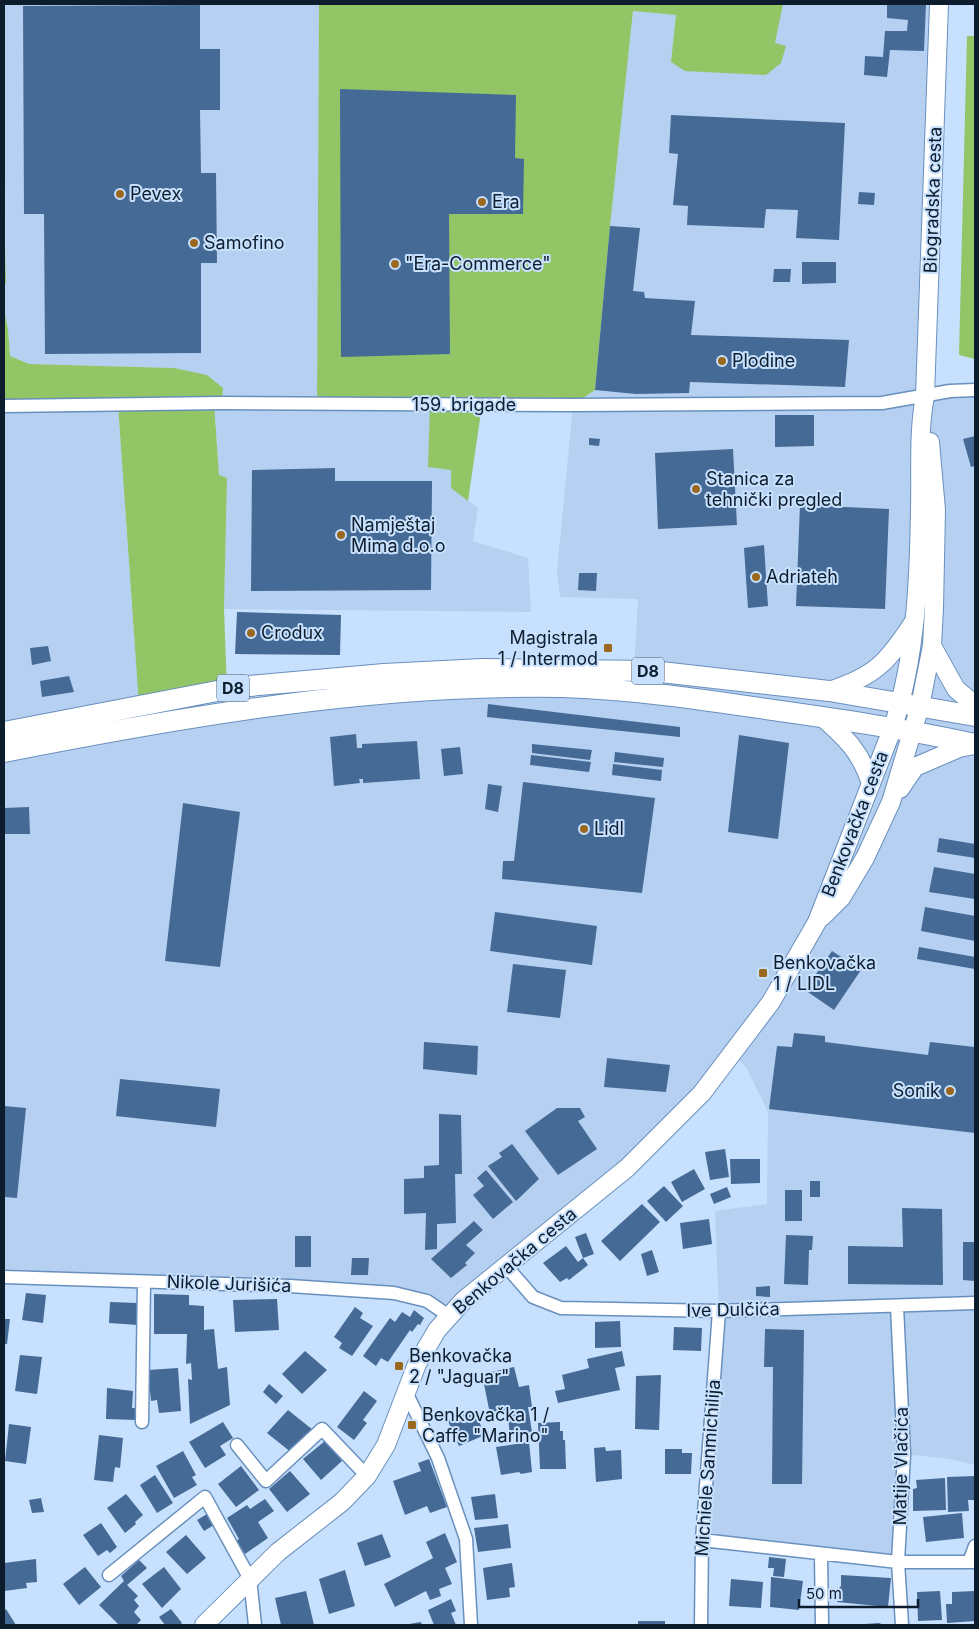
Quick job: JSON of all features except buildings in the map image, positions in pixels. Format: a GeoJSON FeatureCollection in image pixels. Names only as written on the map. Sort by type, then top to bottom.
{"type":"FeatureCollection","features":[{"type":"Feature","properties":{"kind":"main road","name":"Biogradska cesta"},"geometry":{"type":"LineString","coordinates":[[910,705],[932,646],[936,510],[925,396],[939,4]]}},
{"type":"Feature","properties":{"kind":"main road","name":"Biogradska cesta"},"geometry":{"type":"LineString","coordinates":[[910,705],[920,508],[920,423],[925,396]]}},
{"type":"Feature","properties":{"kind":"main road"},"geometry":{"type":"LineString","coordinates":[[829,691],[876,670],[896,648],[914,621]]}},
{"type":"Feature","properties":{"kind":"main road"},"geometry":{"type":"LineString","coordinates":[[932,646],[956,689],[975,705]]}},
{"type":"Feature","properties":{"kind":"main road","name":"D8"},"geometry":{"type":"LineString","coordinates":[[4,732],[238,687],[384,674],[482,669],[652,671],[829,691],[975,716]]}},
{"type":"Feature","properties":{"kind":"main road","name":"D8"},"geometry":{"type":"LineString","coordinates":[[4,752],[142,725],[262,707],[386,694],[560,687],[632,691],[821,716],[912,730],[975,744]]}},
{"type":"Feature","properties":{"kind":"main road","name":"Benkovačka cesta"},"geometry":{"type":"LineString","coordinates":[[204,1625],[278,1552],[342,1502],[367,1476],[386,1445],[422,1356],[437,1330],[449,1316],[464,1300],[627,1168],[702,1092],[771,1002],[817,922],[893,727],[910,705]]}},
{"type":"Feature","properties":{"kind":"main road","name":"Benkovačka cesta"},"geometry":{"type":"LineString","coordinates":[[817,922],[841,898],[854,879],[891,802],[912,730],[910,705]]}},
{"type":"Feature","properties":{"kind":"main road"},"geometry":{"type":"LineString","coordinates":[[821,716],[853,745],[867,771],[871,784]]}},
{"type":"Feature","properties":{"kind":"main road"},"geometry":{"type":"LineString","coordinates":[[891,802],[916,767],[959,748],[975,744]]}},
{"type":"Feature","properties":{"kind":"street","name":"159. brigade"},"geometry":{"type":"LineString","coordinates":[[4,406],[222,403],[573,405],[703,402],[864,403],[900,401],[950,391],[975,390]]}},
{"type":"Feature","properties":{"kind":"street","name":"Ive Dulčića"},"geometry":{"type":"LineString","coordinates":[[506,1266],[534,1297],[561,1308],[719,1311],[975,1304]]}},
{"type":"Feature","properties":{"kind":"street","name":"Nikole Jurišića"},"geometry":{"type":"LineString","coordinates":[[4,1276],[290,1286],[394,1293],[427,1301],[449,1316]]}},
{"type":"Feature","properties":{"kind":"street"},"geometry":{"type":"LineString","coordinates":[[142,1422],[144,1282]]}},
{"type":"Feature","properties":{"kind":"street","name":"Matije Vlačića"},"geometry":{"type":"LineString","coordinates":[[898,1306],[904,1454],[898,1562],[902,1625]]}},
{"type":"Feature","properties":{"kind":"street","name":"Michiele Sanmichilija"},"geometry":{"type":"LineString","coordinates":[[701,1625],[702,1540],[719,1311]]}},
{"type":"Feature","properties":{"kind":"street"},"geometry":{"type":"LineString","coordinates":[[406,1392],[438,1458],[466,1539],[471,1625]]}},
{"type":"Feature","properties":{"kind":"street"},"geometry":{"type":"LineString","coordinates":[[237,1445],[266,1481],[322,1429],[367,1476]]}},
{"type":"Feature","properties":{"kind":"street"},"geometry":{"type":"LineString","coordinates":[[109,1575],[205,1497],[250,1579],[255,1625]]}},
{"type":"Feature","properties":{"kind":"street"},"geometry":{"type":"LineString","coordinates":[[702,1540],[821,1555],[898,1562],[972,1562],[975,1546]]}},
{"type":"Feature","properties":{"kind":"street"},"geometry":{"type":"LineString","coordinates":[[821,1555],[822,1625]]}},
{"type":"Feature","properties":{"kind":"shaded area"},"geometry":{"type":"Polygon","coordinates":[[[4,4],[319,4],[317,403],[430,405],[451,470],[451,488],[478,508],[473,541],[528,558],[531,612],[224,609],[227,478],[219,476],[214,403],[174,368],[29,364],[10,356],[8,329],[4,310],[4,283],[6,282],[4,4]]]}},
{"type":"Feature","properties":{"kind":"shaded area"},"geometry":{"type":"Polygon","coordinates":[[[783,4],[939,4],[925,396],[975,391],[975,1465],[949,1459],[904,1454],[898,1562],[702,1540],[719,1311],[715,1211],[767,1204],[768,1112],[746,1067],[732,1054],[702,1093],[449,1316],[394,1293],[4,1276],[4,754],[262,707],[633,683],[638,599],[560,597],[557,571],[573,405],[595,390],[633,11],[677,15],[671,62],[775,43],[783,4]]]}},
{"type":"Feature","properties":{"kind":"shaded area"},"geometry":{"type":"Polygon","coordinates":[[[118,405],[139,705],[4,732],[4,406],[118,405]]]}},
{"type":"Feature","properties":{"kind":"green space"},"geometry":{"type":"Polygon","coordinates":[[[319,4],[783,4],[775,43],[786,46],[781,63],[766,75],[685,71],[671,62],[676,15],[633,11],[595,390],[573,405],[482,405],[468,501],[451,488],[451,470],[428,467],[430,405],[317,404],[319,4]]]}},
{"type":"Feature","properties":{"kind":"green space"},"geometry":{"type":"Polygon","coordinates":[[[967,36],[975,36],[975,359],[959,355],[967,36]]]}},
{"type":"Feature","properties":{"kind":"green space"},"geometry":{"type":"Polygon","coordinates":[[[4,201],[6,283],[4,283],[4,201]]]}},
{"type":"Feature","properties":{"kind":"green space"},"geometry":{"type":"Polygon","coordinates":[[[4,310],[8,329],[10,356],[29,364],[174,368],[207,375],[223,388],[222,403],[214,403],[219,475],[227,478],[224,609],[227,689],[139,705],[118,405],[4,406],[4,310]]]}},
{"type":"Feature","properties":{"kind":"place","name":"Pevex"},"geometry":{"type":"Point","coordinates":[120,194]}},
{"type":"Feature","properties":{"kind":"place","name":"Era"},"geometry":{"type":"Point","coordinates":[482,202]}},
{"type":"Feature","properties":{"kind":"place","name":"Samofino"},"geometry":{"type":"Point","coordinates":[194,243]}},
{"type":"Feature","properties":{"kind":"place","name":"\"Era-Commerce\""},"geometry":{"type":"Point","coordinates":[395,264]}},
{"type":"Feature","properties":{"kind":"place","name":"Plodine"},"geometry":{"type":"Point","coordinates":[722,361]}},
{"type":"Feature","properties":{"kind":"place","name":"Stanica za tehnički pregled"},"geometry":{"type":"Point","coordinates":[696,489]}},
{"type":"Feature","properties":{"kind":"place","name":"Namještaj Mima d.o.o"},"geometry":{"type":"Point","coordinates":[341,535]}},
{"type":"Feature","properties":{"kind":"place","name":"Adriateh"},"geometry":{"type":"Point","coordinates":[756,577]}},
{"type":"Feature","properties":{"kind":"place","name":"Crodux"},"geometry":{"type":"Point","coordinates":[251,633]}},
{"type":"Feature","properties":{"kind":"place","name":"Magistrala 1 / Intermod"},"geometry":{"type":"Point","coordinates":[608,648]}},
{"type":"Feature","properties":{"kind":"place","name":"Lidl"},"geometry":{"type":"Point","coordinates":[584,829]}},
{"type":"Feature","properties":{"kind":"place","name":"Benkovačka 1 / LIDL"},"geometry":{"type":"Point","coordinates":[763,973]}},
{"type":"Feature","properties":{"kind":"place","name":"Sonik"},"geometry":{"type":"Point","coordinates":[950,1091]}},
{"type":"Feature","properties":{"kind":"place","name":"Benkovačka 2 / \"Jaguar\""},"geometry":{"type":"Point","coordinates":[399,1366]}},
{"type":"Feature","properties":{"kind":"place","name":"Benkovačka 1 / Caffe \"Marino\""},"geometry":{"type":"Point","coordinates":[412,1425]}}]}
